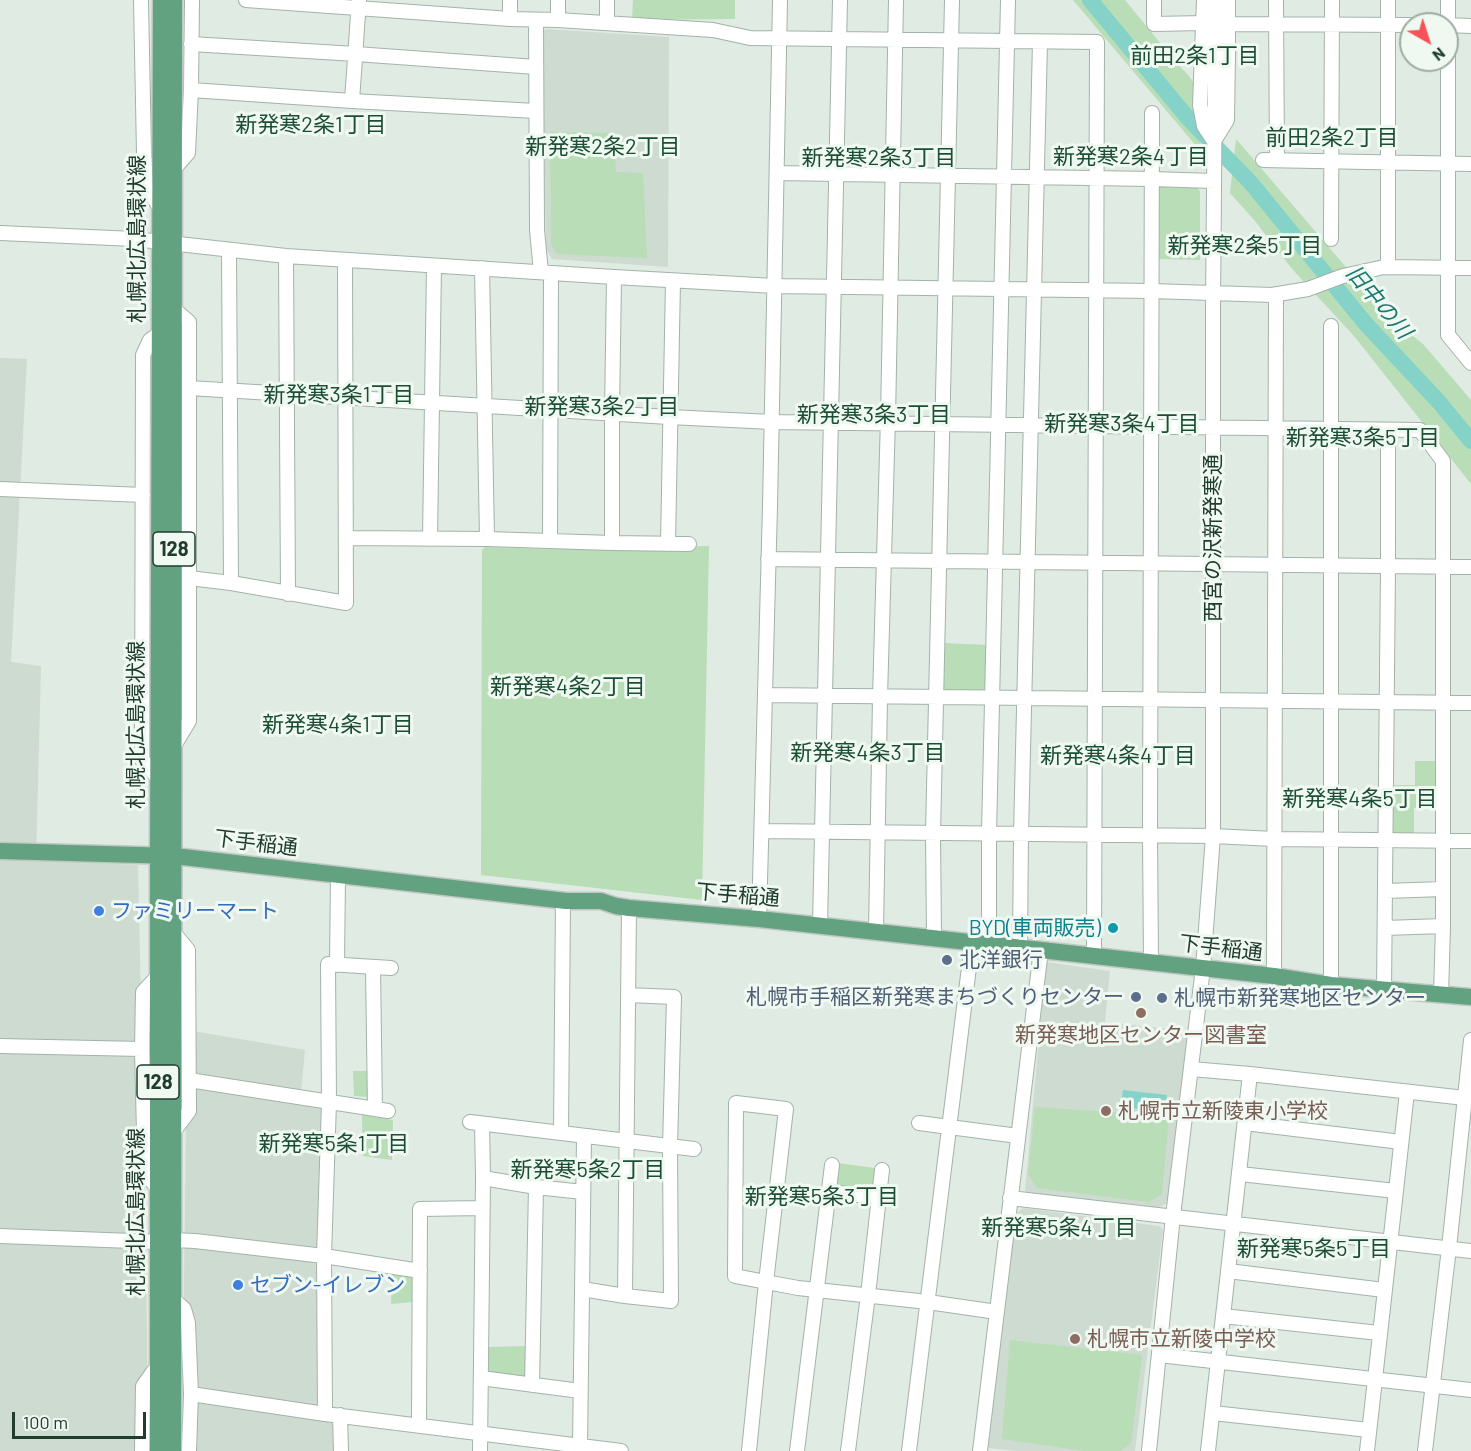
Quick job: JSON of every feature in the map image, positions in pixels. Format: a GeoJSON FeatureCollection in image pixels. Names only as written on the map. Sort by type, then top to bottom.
{"type":"FeatureCollection","features":[{"type":"Feature","properties":{"kind":"main road","name":"札幌北広島環状線"},"geometry":{"type":"LineString","coordinates":[[158,1451],[159,1367],[174,1131],[174,933],[158,778],[159,334],[174,168],[167,25],[161,0]]}},
{"type":"Feature","properties":{"kind":"main road","name":"札幌北広島環状線"},"geometry":{"type":"LineString","coordinates":[[174,0],[167,25],[160,208],[167,242],[174,309],[174,746],[158,976],[158,1188],[174,1300],[174,1451]]}},
{"type":"Feature","properties":{"kind":"main road","name":"下手稲通"},"geometry":{"type":"LineString","coordinates":[[0,851],[166,856],[563,900],[601,901],[629,908],[934,938],[1384,990],[1471,997]]}},
{"type":"Feature","properties":{"kind":"street"},"geometry":{"type":"LineString","coordinates":[[141,0],[146,186],[160,208]]}},
{"type":"Feature","properties":{"kind":"street"},"geometry":{"type":"LineString","coordinates":[[174,168],[188,153],[192,0]]}},
{"type":"Feature","properties":{"kind":"street"},"geometry":{"type":"LineString","coordinates":[[246,0],[359,4],[510,19],[713,30],[750,38],[1097,42],[1094,956]]}},
{"type":"Feature","properties":{"kind":"street"},"geometry":{"type":"LineString","coordinates":[[510,0],[510,19]]}},
{"type":"Feature","properties":{"kind":"street"},"geometry":{"type":"LineString","coordinates":[[558,0],[558,20]]}},
{"type":"Feature","properties":{"kind":"street"},"geometry":{"type":"LineString","coordinates":[[607,0],[607,23]]}},
{"type":"Feature","properties":{"kind":"street"},"geometry":{"type":"LineString","coordinates":[[759,919],[780,0]]}},
{"type":"Feature","properties":{"kind":"street"},"geometry":{"type":"LineString","coordinates":[[820,926],[840,0]]}},
{"type":"Feature","properties":{"kind":"street"},"geometry":{"type":"LineString","coordinates":[[876,932],[896,0]]}},
{"type":"Feature","properties":{"kind":"street"},"geometry":{"type":"LineString","coordinates":[[934,938],[933,833],[952,0]]}},
{"type":"Feature","properties":{"kind":"street"},"geometry":{"type":"LineString","coordinates":[[909,1451],[950,1126],[981,944],[989,834],[1008,0]]}},
{"type":"Feature","properties":{"kind":"street"},"geometry":{"type":"LineString","coordinates":[[1154,0],[1154,24],[1203,23]]}},
{"type":"Feature","properties":{"kind":"street"},"geometry":{"type":"LineString","coordinates":[[1204,0],[1201,111],[1204,126],[1214,141],[1227,120],[1228,0]]}},
{"type":"Feature","properties":{"kind":"street","name":"西宮の沢新発寒通"},"geometry":{"type":"LineString","coordinates":[[1149,1451],[1173,1216],[1203,968],[1213,836],[1214,0]]}},
{"type":"Feature","properties":{"kind":"street"},"geometry":{"type":"LineString","coordinates":[[1276,0],[1270,160],[1471,164]]}},
{"type":"Feature","properties":{"kind":"street"},"geometry":{"type":"LineString","coordinates":[[1331,239],[1332,0]]}},
{"type":"Feature","properties":{"kind":"street"},"geometry":{"type":"LineString","coordinates":[[1388,0],[1389,267]]}},
{"type":"Feature","properties":{"kind":"street"},"geometry":{"type":"LineString","coordinates":[[352,101],[359,4]]}},
{"type":"Feature","properties":{"kind":"street"},"geometry":{"type":"LineString","coordinates":[[536,20],[537,230],[546,272],[550,410],[550,541]]}},
{"type":"Feature","properties":{"kind":"street"},"geometry":{"type":"LineString","coordinates":[[1228,24],[1399,24]]}},
{"type":"Feature","properties":{"kind":"street"},"geometry":{"type":"LineString","coordinates":[[1020,948],[1040,42]]}},
{"type":"Feature","properties":{"kind":"street"},"geometry":{"type":"LineString","coordinates":[[191,44],[536,67]]}},
{"type":"Feature","properties":{"kind":"street"},"geometry":{"type":"LineString","coordinates":[[1447,72],[1448,335],[1470,359]]}},
{"type":"Feature","properties":{"kind":"street"},"geometry":{"type":"LineString","coordinates":[[191,90],[536,111]]}},
{"type":"Feature","properties":{"kind":"street"},"geometry":{"type":"LineString","coordinates":[[1151,962],[1152,113]]}},
{"type":"Feature","properties":{"kind":"street"},"geometry":{"type":"LineString","coordinates":[[777,173],[1214,181]]}},
{"type":"Feature","properties":{"kind":"street"},"geometry":{"type":"LineString","coordinates":[[0,232],[134,238],[286,256],[614,278],[775,286],[1276,294],[1308,289],[1343,276],[1389,267],[1471,268]]}},
{"type":"Feature","properties":{"kind":"street"},"geometry":{"type":"LineString","coordinates":[[229,250],[231,583]]}},
{"type":"Feature","properties":{"kind":"street"},"geometry":{"type":"LineString","coordinates":[[286,256],[288,594]]}},
{"type":"Feature","properties":{"kind":"street"},"geometry":{"type":"LineString","coordinates":[[189,578],[346,603],[345,260]]}},
{"type":"Feature","properties":{"kind":"street"},"geometry":{"type":"LineString","coordinates":[[430,539],[434,266]]}},
{"type":"Feature","properties":{"kind":"street"},"geometry":{"type":"LineString","coordinates":[[482,268],[487,538]]}},
{"type":"Feature","properties":{"kind":"street"},"geometry":{"type":"LineString","coordinates":[[612,543],[614,278]]}},
{"type":"Feature","properties":{"kind":"street"},"geometry":{"type":"LineString","coordinates":[[668,544],[672,281]]}},
{"type":"Feature","properties":{"kind":"street"},"geometry":{"type":"LineString","coordinates":[[1274,976],[1276,294]]}},
{"type":"Feature","properties":{"kind":"street"},"geometry":{"type":"LineString","coordinates":[[174,309],[189,322],[189,721],[174,746]]}},
{"type":"Feature","properties":{"kind":"street"},"geometry":{"type":"LineString","coordinates":[[1330,984],[1331,326]]}},
{"type":"Feature","properties":{"kind":"street"},"geometry":{"type":"LineString","coordinates":[[158,778],[142,760],[143,355],[150,340],[159,334]]}},
{"type":"Feature","properties":{"kind":"street"},"geometry":{"type":"LineString","coordinates":[[189,388],[772,422],[1420,430],[1443,461],[1442,995]]}},
{"type":"Feature","properties":{"kind":"street"},"geometry":{"type":"LineString","coordinates":[[1384,990],[1388,430]]}},
{"type":"Feature","properties":{"kind":"street"},"geometry":{"type":"LineString","coordinates":[[0,489],[143,495]]}},
{"type":"Feature","properties":{"kind":"street"},"geometry":{"type":"LineString","coordinates":[[346,538],[487,538],[688,544]]}},
{"type":"Feature","properties":{"kind":"street"},"geometry":{"type":"LineString","coordinates":[[768,559],[1471,567]]}},
{"type":"Feature","properties":{"kind":"street"},"geometry":{"type":"LineString","coordinates":[[765,695],[1471,703]]}},
{"type":"Feature","properties":{"kind":"street"},"geometry":{"type":"LineString","coordinates":[[762,831],[1471,841]]}},
{"type":"Feature","properties":{"kind":"street"},"geometry":{"type":"LineString","coordinates":[[337,964],[338,875]]}},
{"type":"Feature","properties":{"kind":"street"},"geometry":{"type":"LineString","coordinates":[[1385,891],[1443,889]]}},
{"type":"Feature","properties":{"kind":"street"},"geometry":{"type":"LineString","coordinates":[[561,1133],[563,900]]}},
{"type":"Feature","properties":{"kind":"street"},"geometry":{"type":"LineString","coordinates":[[625,1296],[629,908]]}},
{"type":"Feature","properties":{"kind":"street"},"geometry":{"type":"LineString","coordinates":[[1385,928],[1443,926]]}},
{"type":"Feature","properties":{"kind":"street"},"geometry":{"type":"LineString","coordinates":[[174,933],[188,950],[189,1080],[189,1111],[174,1131]]}},
{"type":"Feature","properties":{"kind":"street"},"geometry":{"type":"LineString","coordinates":[[980,1451],[1041,950]]}},
{"type":"Feature","properties":{"kind":"street"},"geometry":{"type":"LineString","coordinates":[[326,1414],[324,1256],[328,1102],[328,964],[391,968]]}},
{"type":"Feature","properties":{"kind":"street"},"geometry":{"type":"LineString","coordinates":[[189,1080],[381,1110],[373,967]]}},
{"type":"Feature","properties":{"kind":"street"},"geometry":{"type":"LineString","coordinates":[[158,976],[143,992],[142,1049],[145,1174],[158,1188]]}},
{"type":"Feature","properties":{"kind":"street"},"geometry":{"type":"LineString","coordinates":[[582,1290],[671,1301],[670,1147],[674,997],[628,995]]}},
{"type":"Feature","properties":{"kind":"street"},"geometry":{"type":"LineString","coordinates":[[1425,1451],[1471,1040]]}},
{"type":"Feature","properties":{"kind":"street"},"geometry":{"type":"LineString","coordinates":[[0,1046],[142,1049]]}},
{"type":"Feature","properties":{"kind":"street"},"geometry":{"type":"LineString","coordinates":[[1191,1069],[1465,1098]]}},
{"type":"Feature","properties":{"kind":"street"},"geometry":{"type":"LineString","coordinates":[[1208,1451],[1250,1074]]}},
{"type":"Feature","properties":{"kind":"street"},"geometry":{"type":"LineString","coordinates":[[1367,1451],[1407,1092]]}},
{"type":"Feature","properties":{"kind":"street"},"geometry":{"type":"LineString","coordinates":[[749,1451],[766,1282],[786,1109],[736,1103],[735,1276],[766,1282],[817,1290],[997,1312]]}},
{"type":"Feature","properties":{"kind":"street"},"geometry":{"type":"LineString","coordinates":[[480,1451],[483,1178],[476,1123],[694,1149]]}},
{"type":"Feature","properties":{"kind":"street"},"geometry":{"type":"LineString","coordinates":[[919,1123],[1018,1136]]}},
{"type":"Feature","properties":{"kind":"street"},"geometry":{"type":"LineString","coordinates":[[1245,1123],[1401,1142]]}},
{"type":"Feature","properties":{"kind":"street"},"geometry":{"type":"LineString","coordinates":[[580,1446],[584,1137]]}},
{"type":"Feature","properties":{"kind":"street"},"geometry":{"type":"LineString","coordinates":[[797,1451],[832,1165]]}},
{"type":"Feature","properties":{"kind":"street"},"geometry":{"type":"LineString","coordinates":[[848,1451],[882,1170]]}},
{"type":"Feature","properties":{"kind":"street"},"geometry":{"type":"LineString","coordinates":[[1240,1174],[1396,1191]]}},
{"type":"Feature","properties":{"kind":"street"},"geometry":{"type":"LineString","coordinates":[[483,1178],[583,1192]]}},
{"type":"Feature","properties":{"kind":"street"},"geometry":{"type":"LineString","coordinates":[[532,1385],[536,1186]]}},
{"type":"Feature","properties":{"kind":"street"},"geometry":{"type":"LineString","coordinates":[[828,1192],[879,1197]]}},
{"type":"Feature","properties":{"kind":"street"},"geometry":{"type":"LineString","coordinates":[[1010,1198],[1471,1251]]}},
{"type":"Feature","properties":{"kind":"street"},"geometry":{"type":"LineString","coordinates":[[419,1425],[420,1209],[482,1208]]}},
{"type":"Feature","properties":{"kind":"street"},"geometry":{"type":"LineString","coordinates":[[0,1236],[195,1241],[324,1256],[420,1271]]}},
{"type":"Feature","properties":{"kind":"street"},"geometry":{"type":"LineString","coordinates":[[1228,1271],[1384,1290]]}},
{"type":"Feature","properties":{"kind":"street"},"geometry":{"type":"LineString","coordinates":[[174,1300],[184,1310],[188,1323],[191,1394],[189,1451]]}},
{"type":"Feature","properties":{"kind":"street"},"geometry":{"type":"LineString","coordinates":[[1223,1316],[1379,1333]]}},
{"type":"Feature","properties":{"kind":"street"},"geometry":{"type":"LineString","coordinates":[[1159,1355],[1471,1390]]}},
{"type":"Feature","properties":{"kind":"street"},"geometry":{"type":"LineString","coordinates":[[142,1451],[143,1386],[159,1367]]}},
{"type":"Feature","properties":{"kind":"street"},"geometry":{"type":"LineString","coordinates":[[482,1378],[580,1391]]}},
{"type":"Feature","properties":{"kind":"street"},"geometry":{"type":"LineString","coordinates":[[191,1394],[326,1414],[621,1451]]}},
{"type":"Feature","properties":{"kind":"street"},"geometry":{"type":"LineString","coordinates":[[1213,1413],[1369,1430]]}},
{"type":"Feature","properties":{"kind":"street"},"geometry":{"type":"LineString","coordinates":[[340,1415],[341,1451]]}},
{"type":"Feature","properties":{"kind":"shaded area"},"geometry":{"type":"Polygon","coordinates":[[[546,29],[669,37],[668,267],[552,259],[546,248],[542,33],[546,29]]]}},
{"type":"Feature","properties":{"kind":"shaded area"},"geometry":{"type":"Polygon","coordinates":[[[0,358],[27,359],[11,662],[41,666],[36,860],[138,865],[148,1451],[0,1451],[0,358]]]}},
{"type":"Feature","properties":{"kind":"shaded area","name":"札幌市立新陵東小学校"},"geometry":{"type":"Polygon","coordinates":[[[1046,962],[1110,971],[1105,1022],[1189,1031],[1169,1202],[1158,1208],[1025,1192],[1046,962]]]}},
{"type":"Feature","properties":{"kind":"shaded area"},"geometry":{"type":"Polygon","coordinates":[[[187,1030],[305,1050],[300,1104],[321,1107],[320,1405],[335,1420],[336,1451],[182,1451],[187,1030]]]}},
{"type":"Feature","properties":{"kind":"shaded area","name":"札幌市立新陵中学校"},"geometry":{"type":"Polygon","coordinates":[[[1023,1208],[1159,1226],[1163,1230],[1135,1451],[1017,1451],[988,1448],[1016,1214],[1023,1208]]]}},
{"type":"Feature","properties":{"kind":"green space"},"geometry":{"type":"Polygon","coordinates":[[[633,0],[735,0],[735,19],[632,20],[633,0]]]}},
{"type":"Feature","properties":{"kind":"green space"},"geometry":{"type":"Polygon","coordinates":[[[1073,0],[1125,0],[1196,86],[1194,111],[1203,154],[1073,0]]]}},
{"type":"Feature","properties":{"kind":"green space"},"geometry":{"type":"Polygon","coordinates":[[[550,132],[614,133],[616,172],[643,173],[647,258],[557,254],[551,244],[550,132]]]}},
{"type":"Feature","properties":{"kind":"green space"},"geometry":{"type":"Polygon","coordinates":[[[1236,139],[1387,315],[1423,344],[1471,400],[1471,484],[1354,336],[1293,270],[1230,193],[1236,139]]]}},
{"type":"Feature","properties":{"kind":"green space"},"geometry":{"type":"Polygon","coordinates":[[[1159,187],[1197,188],[1200,191],[1200,260],[1156,259],[1156,190],[1159,187]]]}},
{"type":"Feature","properties":{"kind":"green space"},"geometry":{"type":"Polygon","coordinates":[[[709,546],[702,900],[481,875],[482,550],[485,547],[549,549],[709,546]]]}},
{"type":"Feature","properties":{"kind":"green space"},"geometry":{"type":"Polygon","coordinates":[[[942,643],[990,645],[987,691],[943,691],[942,643]]]}},
{"type":"Feature","properties":{"kind":"green space"},"geometry":{"type":"Polygon","coordinates":[[[1415,761],[1439,761],[1439,808],[1414,808],[1414,833],[1392,833],[1391,785],[1415,785],[1415,761]]]}},
{"type":"Feature","properties":{"kind":"green space"},"geometry":{"type":"Polygon","coordinates":[[[353,1071],[369,1071],[368,1097],[354,1096],[353,1071]]]}},
{"type":"Feature","properties":{"kind":"green space"},"geometry":{"type":"Polygon","coordinates":[[[1035,1107],[1169,1116],[1162,1194],[1149,1202],[1037,1188],[1028,1174],[1035,1107]]]}},
{"type":"Feature","properties":{"kind":"green space"},"geometry":{"type":"Polygon","coordinates":[[[362,1115],[393,1120],[392,1160],[363,1156],[362,1115]]]}},
{"type":"Feature","properties":{"kind":"green space"},"geometry":{"type":"Polygon","coordinates":[[[838,1163],[875,1168],[874,1188],[870,1190],[837,1186],[835,1183],[838,1163]]]}},
{"type":"Feature","properties":{"kind":"green space"},"geometry":{"type":"Polygon","coordinates":[[[392,1275],[412,1277],[414,1280],[413,1302],[391,1304],[392,1275]]]}},
{"type":"Feature","properties":{"kind":"green space"},"geometry":{"type":"Polygon","coordinates":[[[1010,1340],[1142,1355],[1131,1443],[1120,1451],[1084,1451],[1002,1439],[1010,1340]]]}},
{"type":"Feature","properties":{"kind":"green space"},"geometry":{"type":"Polygon","coordinates":[[[527,1346],[525,1379],[491,1376],[489,1347],[527,1346]]]}},
{"type":"Feature","properties":{"kind":"water"},"geometry":{"type":"Polygon","coordinates":[[[1123,1090],[1167,1095],[1165,1112],[1121,1107],[1123,1090]]]}},
{"type":"Feature","properties":{"kind":"waterway","name":"旧中の川"},"geometry":{"type":"LineString","coordinates":[[1090,0],[1187,117],[1251,183],[1365,323],[1439,402],[1471,441]]}},
{"type":"Feature","properties":{"kind":"place","name":"ファミリーマート"},"geometry":{"type":"Point","coordinates":[99,911]}},
{"type":"Feature","properties":{"kind":"place","name":"BYD(車両販売)"},"geometry":{"type":"Point","coordinates":[1113,928]}},
{"type":"Feature","properties":{"kind":"place","name":"北洋銀行"},"geometry":{"type":"Point","coordinates":[947,960]}},
{"type":"Feature","properties":{"kind":"place","name":"札幌市手稲区新発寒まちづくりセンター"},"geometry":{"type":"Point","coordinates":[1136,997]}},
{"type":"Feature","properties":{"kind":"place","name":"札幌市新発寒地区センター"},"geometry":{"type":"Point","coordinates":[1162,998]}},
{"type":"Feature","properties":{"kind":"place","name":"新発寒地区センター図書室"},"geometry":{"type":"Point","coordinates":[1141,1013]}},
{"type":"Feature","properties":{"kind":"place","name":"札幌市立新陵東小学校"},"geometry":{"type":"Point","coordinates":[1106,1111]}},
{"type":"Feature","properties":{"kind":"place","name":"セブン-イレブン"},"geometry":{"type":"Point","coordinates":[238,1285]}},
{"type":"Feature","properties":{"kind":"place","name":"札幌市立新陵中学校"},"geometry":{"type":"Point","coordinates":[1075,1339]}},
{"type":"Feature","properties":{"kind":"district","name":"前田2条1丁目"},"geometry":{"type":"Point","coordinates":[1195,56]}},
{"type":"Feature","properties":{"kind":"district","name":"新発寒2条1丁目"},"geometry":{"type":"Point","coordinates":[311,125]}},
{"type":"Feature","properties":{"kind":"district","name":"前田2条2丁目"},"geometry":{"type":"Point","coordinates":[1332,138]}},
{"type":"Feature","properties":{"kind":"district","name":"新発寒2条2丁目"},"geometry":{"type":"Point","coordinates":[603,147]}},
{"type":"Feature","properties":{"kind":"district","name":"新発寒2条4丁目"},"geometry":{"type":"Point","coordinates":[1131,157]}},
{"type":"Feature","properties":{"kind":"district","name":"新発寒2条3丁目"},"geometry":{"type":"Point","coordinates":[879,158]}},
{"type":"Feature","properties":{"kind":"district","name":"新発寒2条5丁目"},"geometry":{"type":"Point","coordinates":[1245,246]}},
{"type":"Feature","properties":{"kind":"district","name":"新発寒3条1丁目"},"geometry":{"type":"Point","coordinates":[339,395]}},
{"type":"Feature","properties":{"kind":"district","name":"新発寒3条2丁目"},"geometry":{"type":"Point","coordinates":[602,407]}},
{"type":"Feature","properties":{"kind":"district","name":"新発寒3条3丁目"},"geometry":{"type":"Point","coordinates":[874,415]}},
{"type":"Feature","properties":{"kind":"district","name":"新発寒3条4丁目"},"geometry":{"type":"Point","coordinates":[1122,424]}},
{"type":"Feature","properties":{"kind":"district","name":"新発寒3条5丁目"},"geometry":{"type":"Point","coordinates":[1363,438]}},
{"type":"Feature","properties":{"kind":"district","name":"新発寒4条2丁目"},"geometry":{"type":"Point","coordinates":[568,687]}},
{"type":"Feature","properties":{"kind":"district","name":"新発寒4条1丁目"},"geometry":{"type":"Point","coordinates":[338,725]}},
{"type":"Feature","properties":{"kind":"district","name":"新発寒4条3丁目"},"geometry":{"type":"Point","coordinates":[868,753]}},
{"type":"Feature","properties":{"kind":"district","name":"新発寒4条4丁目"},"geometry":{"type":"Point","coordinates":[1118,756]}},
{"type":"Feature","properties":{"kind":"district","name":"新発寒4条5丁目"},"geometry":{"type":"Point","coordinates":[1360,799]}},
{"type":"Feature","properties":{"kind":"district","name":"新発寒5条1丁目"},"geometry":{"type":"Point","coordinates":[334,1144]}},
{"type":"Feature","properties":{"kind":"district","name":"新発寒5条2丁目"},"geometry":{"type":"Point","coordinates":[588,1170]}},
{"type":"Feature","properties":{"kind":"district","name":"新発寒5条3丁目"},"geometry":{"type":"Point","coordinates":[822,1197]}},
{"type":"Feature","properties":{"kind":"district","name":"新発寒5条4丁目"},"geometry":{"type":"Point","coordinates":[1059,1228]}},
{"type":"Feature","properties":{"kind":"district","name":"新発寒5条5丁目"},"geometry":{"type":"Point","coordinates":[1314,1249]}}]}
